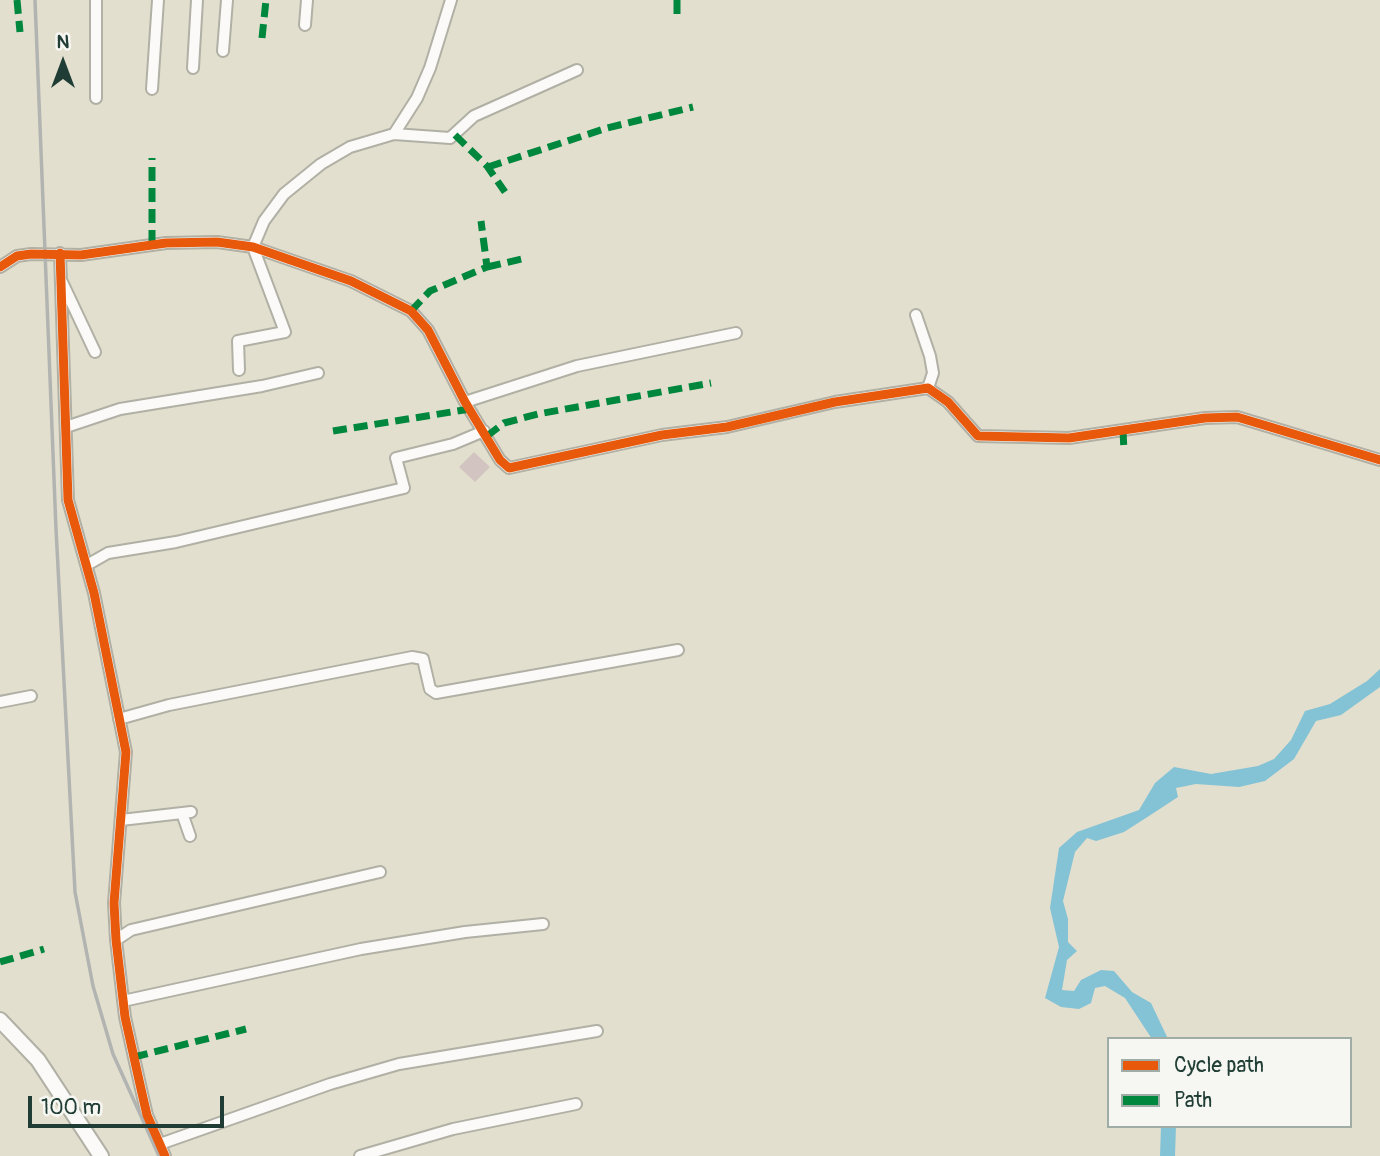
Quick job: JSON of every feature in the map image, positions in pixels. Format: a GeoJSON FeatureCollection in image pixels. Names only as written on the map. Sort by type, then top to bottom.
{"type":"FeatureCollection","features":[{"type":"Feature","properties":{"kind":"main road"},"geometry":{"type":"LineString","coordinates":[[0,1020],[38,1060],[101,1156]]}},
{"type":"Feature","properties":{"kind":"street"},"geometry":{"type":"LineString","coordinates":[[96,0],[96,98]]}},
{"type":"Feature","properties":{"kind":"street"},"geometry":{"type":"LineString","coordinates":[[152,89],[158,0]]}},
{"type":"Feature","properties":{"kind":"street"},"geometry":{"type":"LineString","coordinates":[[193,68],[197,0]]}},
{"type":"Feature","properties":{"kind":"street"},"geometry":{"type":"LineString","coordinates":[[223,51],[227,0]]}},
{"type":"Feature","properties":{"kind":"street"},"geometry":{"type":"LineString","coordinates":[[304,24],[307,0]]}},
{"type":"Feature","properties":{"kind":"street"},"geometry":{"type":"LineString","coordinates":[[394,134],[430,68],[451,0]]}},
{"type":"Feature","properties":{"kind":"street"},"geometry":{"type":"LineString","coordinates":[[239,370],[238,341],[285,332],[253,247],[264,221],[284,194],[312,171],[350,147],[394,134],[450,138],[474,116],[577,70]]}},
{"type":"Feature","properties":{"kind":"street"},"geometry":{"type":"LineString","coordinates":[[0,267],[17,256],[60,253],[81,255],[166,243],[217,242],[253,247],[351,281],[411,311],[439,347],[465,402],[500,460],[509,468],[516,469],[662,435],[727,427],[835,402],[928,388],[948,402],[978,436],[1069,438],[1205,418],[1237,416],[1380,460]]}},
{"type":"Feature","properties":{"kind":"street"},"geometry":{"type":"LineString","coordinates":[[60,253],[70,514],[87,565],[127,764],[114,903],[123,1001],[147,1115],[165,1156]]}},
{"type":"Feature","properties":{"kind":"street"},"geometry":{"type":"LineString","coordinates":[[60,278],[95,352]]}},
{"type":"Feature","properties":{"kind":"street"},"geometry":{"type":"LineString","coordinates":[[916,315],[933,373],[928,388]]}},
{"type":"Feature","properties":{"kind":"street"},"geometry":{"type":"LineString","coordinates":[[465,402],[577,366],[736,333]]}},
{"type":"Feature","properties":{"kind":"street"},"geometry":{"type":"LineString","coordinates":[[66,427],[120,409],[262,386],[318,373]]}},
{"type":"Feature","properties":{"kind":"street"},"geometry":{"type":"LineString","coordinates":[[87,565],[108,552],[176,542],[404,488],[396,458],[453,444],[484,431]]}},
{"type":"Feature","properties":{"kind":"street"},"geometry":{"type":"LineString","coordinates":[[119,719],[169,705],[412,657],[423,659],[430,689],[436,693],[678,650]]}},
{"type":"Feature","properties":{"kind":"street"},"geometry":{"type":"LineString","coordinates":[[0,702],[32,696]]}},
{"type":"Feature","properties":{"kind":"street"},"geometry":{"type":"LineString","coordinates":[[121,820],[186,813],[190,836]]}},
{"type":"Feature","properties":{"kind":"street"},"geometry":{"type":"LineString","coordinates":[[116,940],[131,930],[380,872]]}},
{"type":"Feature","properties":{"kind":"street"},"geometry":{"type":"LineString","coordinates":[[123,1001],[361,949],[464,932],[543,924]]}},
{"type":"Feature","properties":{"kind":"street"},"geometry":{"type":"LineString","coordinates":[[160,1144],[330,1084],[399,1064],[597,1031]]}},
{"type":"Feature","properties":{"kind":"street"},"geometry":{"type":"LineString","coordinates":[[360,1156],[453,1129],[576,1104]]}},
{"type":"Feature","properties":{"kind":"water"},"geometry":{"type":"Polygon","coordinates":[[[1380,669],[1380,687],[1341,715],[1316,721],[1294,759],[1265,781],[1239,787],[1196,784],[1176,788],[1178,797],[1124,832],[1096,841],[1087,838],[1075,852],[1063,901],[1068,919],[1068,942],[1077,951],[1067,960],[1062,990],[1074,991],[1081,980],[1101,970],[1114,971],[1132,992],[1151,1003],[1167,1037],[1151,1037],[1125,998],[1105,986],[1095,988],[1091,1003],[1079,1009],[1061,1007],[1045,998],[1059,947],[1050,908],[1059,848],[1077,832],[1139,810],[1155,783],[1174,767],[1211,774],[1258,766],[1274,759],[1291,740],[1305,711],[1330,704],[1367,681],[1380,669]]]}},
{"type":"Feature","properties":{"kind":"water"},"geometry":{"type":"Polygon","coordinates":[[[1161,1128],[1176,1128],[1175,1156],[1160,1156],[1161,1128]]]}},
{"type":"Feature","properties":{"kind":"building"},"geometry":{"type":"Polygon","coordinates":[[[474,452],[490,467],[475,482],[459,467],[474,452]]]}},
{"type":"Feature","properties":{"kind":"railway"},"geometry":{"type":"LineString","coordinates":[[35,0],[56,529],[75,892],[93,986],[113,1054],[159,1156]]}},
{"type":"Feature","properties":{"kind":"marked path"},"geometry":{"type":"LineString","coordinates":[[17,0],[20,32]]}},
{"type":"Feature","properties":{"kind":"marked path"},"geometry":{"type":"LineString","coordinates":[[262,38],[266,0]]}},
{"type":"Feature","properties":{"kind":"marked path"},"geometry":{"type":"LineString","coordinates":[[677,0],[677,18]]}},
{"type":"Feature","properties":{"kind":"marked path"},"geometry":{"type":"LineString","coordinates":[[488,167],[607,128],[693,107]]}},
{"type":"Feature","properties":{"kind":"marked path"},"geometry":{"type":"LineString","coordinates":[[455,135],[487,166],[505,192]]}},
{"type":"Feature","properties":{"kind":"marked path"},"geometry":{"type":"LineString","coordinates":[[152,158],[152,244]]}},
{"type":"Feature","properties":{"kind":"marked path"},"geometry":{"type":"LineString","coordinates":[[411,311],[430,291],[487,267],[481,221]]}},
{"type":"Feature","properties":{"kind":"marked path"},"geometry":{"type":"LineString","coordinates":[[487,267],[522,259]]}},
{"type":"Feature","properties":{"kind":"marked path"},"geometry":{"type":"LineString","coordinates":[[487,436],[504,423],[538,414],[711,383]]}},
{"type":"Feature","properties":{"kind":"marked path"},"geometry":{"type":"LineString","coordinates":[[333,431],[470,409]]}},
{"type":"Feature","properties":{"kind":"marked path"},"geometry":{"type":"LineString","coordinates":[[1123,431],[1124,451]]}},
{"type":"Feature","properties":{"kind":"marked path"},"geometry":{"type":"LineString","coordinates":[[0,962],[44,949]]}},
{"type":"Feature","properties":{"kind":"marked path"},"geometry":{"type":"LineString","coordinates":[[134,1057],[246,1029]]}},
{"type":"Feature","properties":{"kind":"cycle path"},"geometry":{"type":"LineString","coordinates":[[0,267],[17,256],[31,254],[81,255],[166,243],[217,242],[253,247],[351,281],[411,311],[428,330],[465,402],[500,460],[509,468],[662,435],[727,427],[835,402],[928,388],[948,402],[978,436],[1069,438],[1205,418],[1237,417],[1380,460]]}},
{"type":"Feature","properties":{"kind":"cycle path"},"geometry":{"type":"LineString","coordinates":[[60,253],[68,500],[94,593],[126,752],[114,903],[116,940],[125,1017],[141,1089],[147,1115],[165,1156]]}}]}
